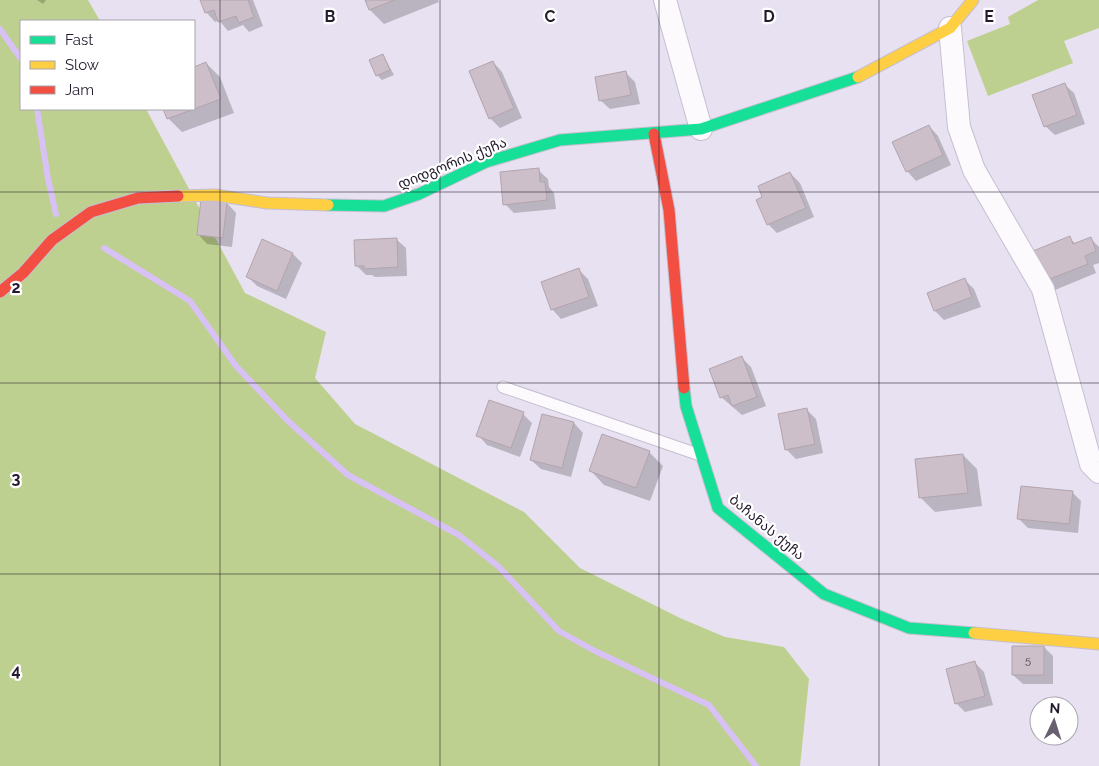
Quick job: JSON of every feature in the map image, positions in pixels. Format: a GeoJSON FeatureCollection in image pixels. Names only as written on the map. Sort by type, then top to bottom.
{"type":"FeatureCollection","features":[{"type":"Feature","properties":{"kind":"street"},"geometry":{"type":"LineString","coordinates":[[665,0],[700,129]]}},
{"type":"Feature","properties":{"kind":"street","name":"დიდგორის ქუჩა"},"geometry":{"type":"LineString","coordinates":[[0,292],[23,273],[52,240],[91,212],[138,198],[215,195],[267,203],[384,206],[419,194],[486,162],[560,140],[700,129],[859,77],[950,28],[973,0]]}},
{"type":"Feature","properties":{"kind":"street"},"geometry":{"type":"LineString","coordinates":[[950,28],[959,127],[974,170],[1043,289],[1091,464],[1099,472]]}},
{"type":"Feature","properties":{"kind":"street","name":"ბაჩანას ქუჩა"},"geometry":{"type":"LineString","coordinates":[[654,134],[669,210],[686,406],[718,508],[824,594],[909,628],[1099,644]]}},
{"type":"Feature","properties":{"kind":"lane"},"geometry":{"type":"LineString","coordinates":[[504,387],[702,456]]}},
{"type":"Feature","properties":{"kind":"green space"},"geometry":{"type":"Polygon","coordinates":[[[0,0],[88,0],[99,20],[20,20],[20,110],[147,110],[245,293],[326,332],[315,378],[355,424],[524,512],[580,568],[680,618],[725,637],[784,647],[809,679],[800,766],[0,766],[0,0]]]}},
{"type":"Feature","properties":{"kind":"green space"},"geometry":{"type":"Polygon","coordinates":[[[1038,0],[1099,0],[1099,28],[1064,41],[1073,63],[988,96],[967,41],[1010,24],[1008,17],[1038,0]]]}},
{"type":"Feature","properties":{"kind":"building"},"geometry":{"type":"Polygon","coordinates":[[[200,0],[248,0],[254,17],[239,23],[236,16],[218,22],[214,10],[205,13],[200,0]]]}},
{"type":"Feature","properties":{"kind":"building"},"geometry":{"type":"Polygon","coordinates":[[[365,0],[395,0],[369,10],[365,0]]]}},
{"type":"Feature","properties":{"kind":"building"},"geometry":{"type":"Polygon","coordinates":[[[383,54],[390,70],[376,76],[369,60],[383,54]]]}},
{"type":"Feature","properties":{"kind":"building"},"geometry":{"type":"Polygon","coordinates":[[[493,61],[514,108],[489,119],[469,71],[493,61]]]}},
{"type":"Feature","properties":{"kind":"building"},"geometry":{"type":"Polygon","coordinates":[[[206,62],[221,99],[195,109],[195,67],[206,62]]]}},
{"type":"Feature","properties":{"kind":"building"},"geometry":{"type":"Polygon","coordinates":[[[626,71],[631,95],[599,101],[595,77],[626,71]]]}},
{"type":"Feature","properties":{"kind":"building"},"geometry":{"type":"Polygon","coordinates":[[[1065,83],[1077,115],[1044,127],[1032,95],[1065,83]]]}},
{"type":"Feature","properties":{"kind":"building"},"geometry":{"type":"Polygon","coordinates":[[[163,110],[191,110],[167,119],[163,110]]]}},
{"type":"Feature","properties":{"kind":"building"},"geometry":{"type":"Polygon","coordinates":[[[929,125],[943,155],[906,172],[892,142],[929,125]]]}},
{"type":"Feature","properties":{"kind":"building"},"geometry":{"type":"Polygon","coordinates":[[[539,168],[540,182],[545,182],[547,200],[503,205],[500,172],[539,168]]]}},
{"type":"Feature","properties":{"kind":"building"},"geometry":{"type":"Polygon","coordinates":[[[790,172],[806,208],[767,225],[756,200],[762,197],[758,186],[790,172]]]}},
{"type":"Feature","properties":{"kind":"building"},"geometry":{"type":"Polygon","coordinates":[[[201,199],[227,202],[223,238],[197,235],[201,199]]]}},
{"type":"Feature","properties":{"kind":"building"},"geometry":{"type":"Polygon","coordinates":[[[1070,236],[1073,244],[1091,237],[1096,251],[1085,256],[1088,264],[1045,281],[1033,251],[1070,236]]]}},
{"type":"Feature","properties":{"kind":"building"},"geometry":{"type":"Polygon","coordinates":[[[397,238],[398,267],[364,269],[364,266],[355,266],[354,240],[397,238]]]}},
{"type":"Feature","properties":{"kind":"building"},"geometry":{"type":"Polygon","coordinates":[[[262,239],[293,253],[277,291],[246,277],[262,239]]]}},
{"type":"Feature","properties":{"kind":"building"},"geometry":{"type":"Polygon","coordinates":[[[579,268],[589,297],[551,310],[541,282],[579,268]]]}},
{"type":"Feature","properties":{"kind":"building"},"geometry":{"type":"Polygon","coordinates":[[[965,278],[972,297],[934,311],[927,293],[965,278]]]}},
{"type":"Feature","properties":{"kind":"building"},"geometry":{"type":"Polygon","coordinates":[[[742,356],[757,397],[732,406],[728,395],[720,398],[709,369],[742,356]]]}},
{"type":"Feature","properties":{"kind":"building"},"geometry":{"type":"Polygon","coordinates":[[[489,400],[524,412],[511,448],[476,436],[489,400]]]}},
{"type":"Feature","properties":{"kind":"building"},"geometry":{"type":"Polygon","coordinates":[[[807,408],[815,444],[785,450],[778,414],[807,408]]]}},
{"type":"Feature","properties":{"kind":"building"},"geometry":{"type":"Polygon","coordinates":[[[542,414],[574,422],[562,468],[530,460],[542,414]]]}},
{"type":"Feature","properties":{"kind":"building"},"geometry":{"type":"Polygon","coordinates":[[[602,434],[650,451],[636,488],[589,471],[602,434]]]}},
{"type":"Feature","properties":{"kind":"building"},"geometry":{"type":"Polygon","coordinates":[[[963,454],[968,493],[919,498],[915,459],[963,454]]]}},
{"type":"Feature","properties":{"kind":"building"},"geometry":{"type":"Polygon","coordinates":[[[1021,486],[1073,491],[1069,524],[1017,519],[1021,486]]]}},
{"type":"Feature","properties":{"kind":"building"},"geometry":{"type":"Polygon","coordinates":[[[1012,646],[1044,646],[1044,675],[1012,675],[1012,646]]]}},
{"type":"Feature","properties":{"kind":"building"},"geometry":{"type":"Polygon","coordinates":[[[975,661],[985,696],[955,704],[946,669],[975,661]]]}},
{"type":"Feature","properties":{"kind":"waterway"},"geometry":{"type":"LineString","coordinates":[[0,29],[20,58]]}},
{"type":"Feature","properties":{"kind":"waterway"},"geometry":{"type":"LineString","coordinates":[[37,110],[48,179],[56,214]]}},
{"type":"Feature","properties":{"kind":"waterway"},"geometry":{"type":"LineString","coordinates":[[104,248],[190,301],[236,366],[288,421],[348,475],[459,535],[498,566],[559,631],[595,651],[709,705],[756,766]]}},
{"type":"Feature","properties":{"kind":"traffic: fast"},"geometry":{"type":"LineString","coordinates":[[328,205],[384,206],[419,194],[486,162],[560,140],[701,129],[858,77]]}},
{"type":"Feature","properties":{"kind":"traffic: fast"},"geometry":{"type":"LineString","coordinates":[[684,388],[686,406],[718,508],[824,594],[909,628],[974,633]]}},
{"type":"Feature","properties":{"kind":"traffic: slow"},"geometry":{"type":"LineString","coordinates":[[858,77],[950,28],[973,0]]}},
{"type":"Feature","properties":{"kind":"traffic: slow"},"geometry":{"type":"LineString","coordinates":[[178,196],[215,195],[267,203],[328,205]]}},
{"type":"Feature","properties":{"kind":"traffic: slow"},"geometry":{"type":"LineString","coordinates":[[974,633],[1099,644]]}},
{"type":"Feature","properties":{"kind":"traffic: jam"},"geometry":{"type":"LineString","coordinates":[[654,134],[669,210],[684,388]]}},
{"type":"Feature","properties":{"kind":"traffic: jam"},"geometry":{"type":"LineString","coordinates":[[0,292],[23,273],[52,240],[91,212],[138,198],[178,196]]}}]}
